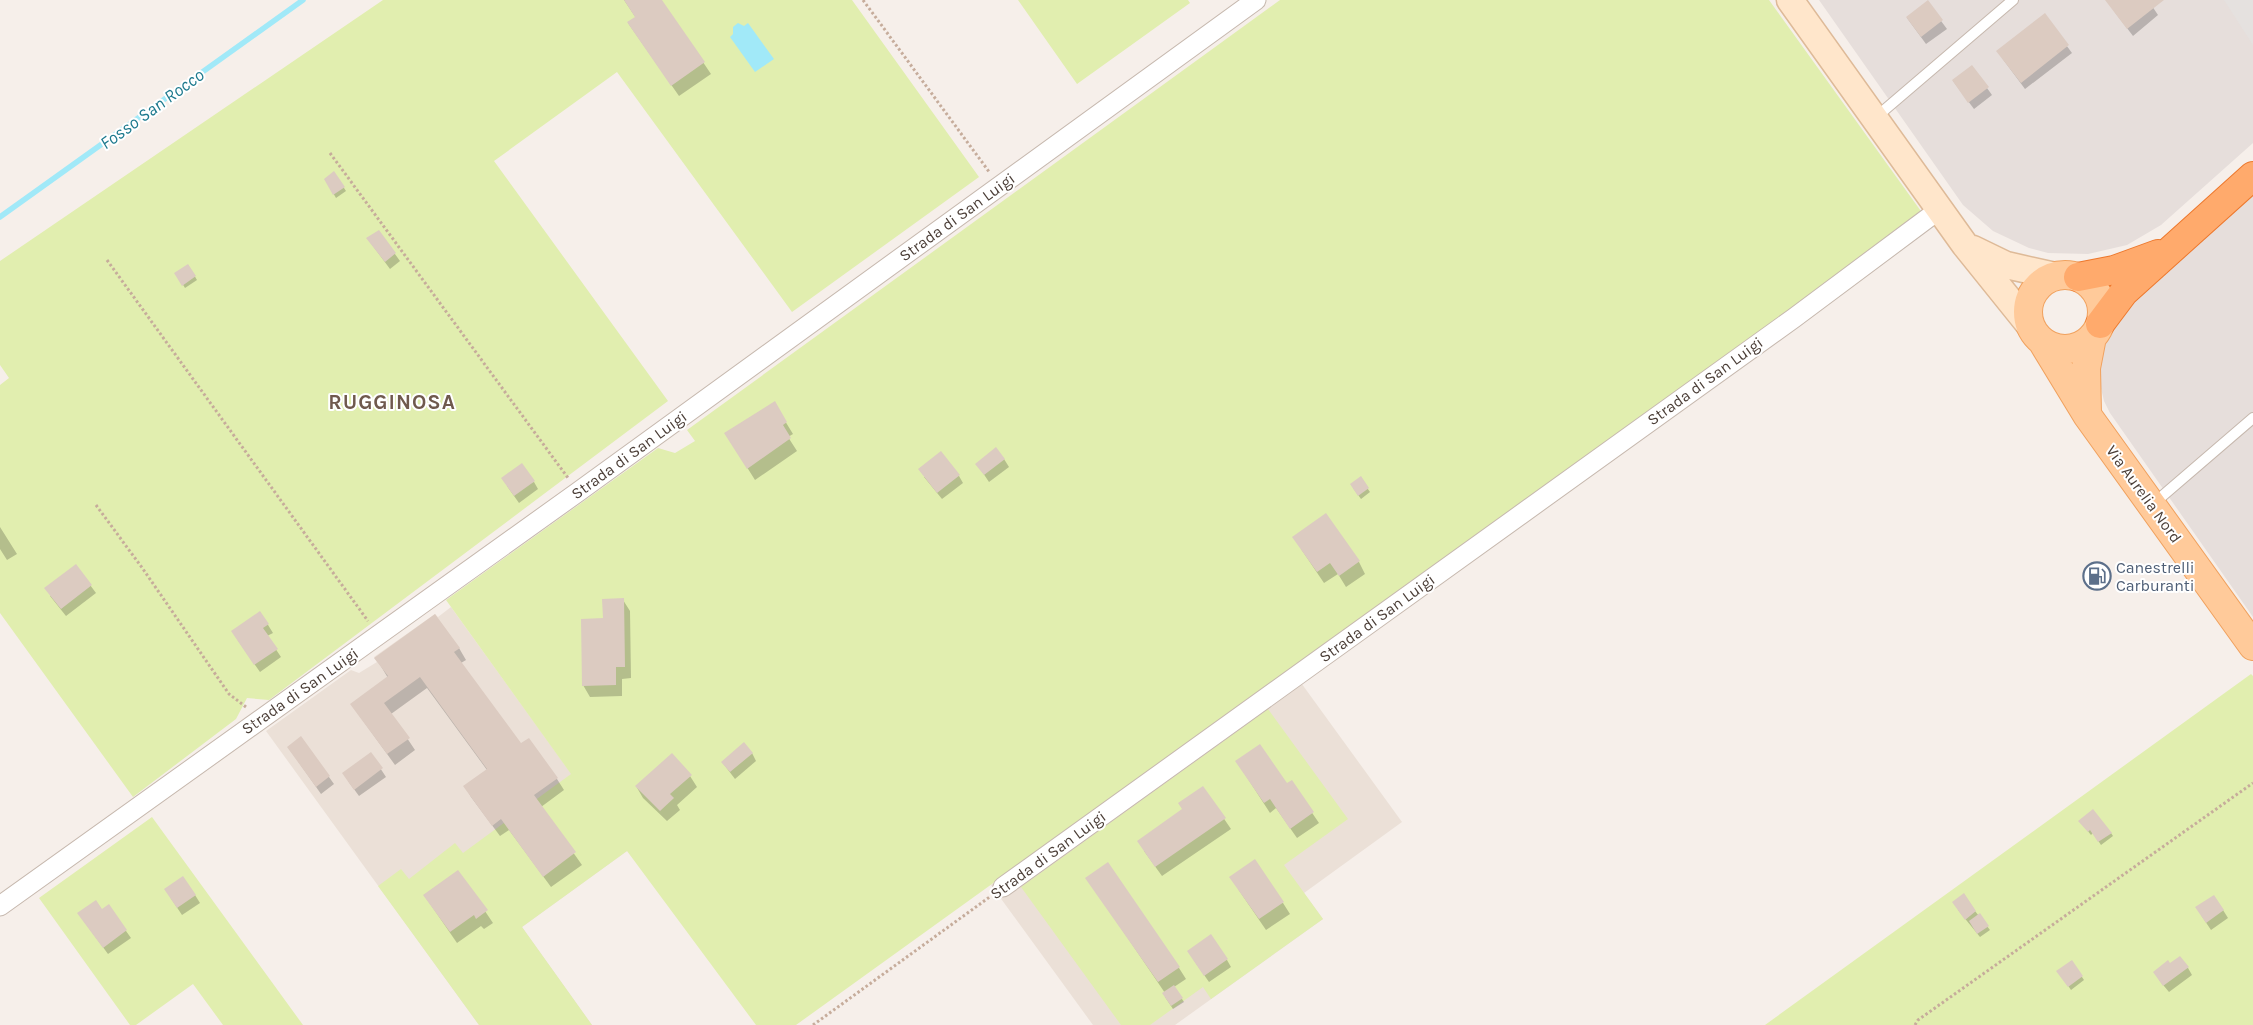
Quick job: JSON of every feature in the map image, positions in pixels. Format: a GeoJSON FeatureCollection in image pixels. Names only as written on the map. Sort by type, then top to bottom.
{"type":"FeatureCollection","features":[{"type":"Feature","properties":{"kind":"highway"},"geometry":{"type":"LineString","coordinates":[[2096,331],[2124,292],[2167,251],[2253,176]]}},
{"type":"Feature","properties":{"kind":"highway"},"geometry":{"type":"LineString","coordinates":[[2066,276],[2114,270],[2167,251]]}},
{"type":"Feature","properties":{"kind":"main road"},"geometry":{"type":"LineString","coordinates":[[1794,3],[1965,245],[2037,334],[2052,346],[2068,348],[2083,344],[2096,331]]}},
{"type":"Feature","properties":{"kind":"main road"},"geometry":{"type":"LineString","coordinates":[[1965,245],[2006,265],[2066,276],[2092,287],[2100,302],[2102,313],[2086,368],[2087,415]]}},
{"type":"Feature","properties":{"kind":"main road"},"geometry":{"type":"LineString","coordinates":[[2037,334],[2028,315],[2029,302],[2034,290],[2043,281],[2066,276]]}},
{"type":"Feature","properties":{"kind":"main road","name":"Via Aurelia Nord"},"geometry":{"type":"LineString","coordinates":[[2037,334],[2087,415],[2253,646]]}},
{"type":"Feature","properties":{"kind":"street","name":"Strada di San Luigi"},"geometry":{"type":"LineString","coordinates":[[0,906],[266,714],[379,636],[1256,0]]}},
{"type":"Feature","properties":{"kind":"street","name":"Strada di San Luigi"},"geometry":{"type":"LineString","coordinates":[[1003,887],[1770,335],[1940,209]]}},
{"type":"Feature","properties":{"kind":"lane"},"geometry":{"type":"LineString","coordinates":[[1874,118],[2013,0]]}},
{"type":"Feature","properties":{"kind":"lane"},"geometry":{"type":"LineString","coordinates":[[2152,505],[2253,418]]}},
{"type":"Feature","properties":{"kind":"path"},"geometry":{"type":"LineString","coordinates":[[863,0],[999,186]]}},
{"type":"Feature","properties":{"kind":"path"},"geometry":{"type":"LineString","coordinates":[[330,153],[578,492]]}},
{"type":"Feature","properties":{"kind":"path"},"geometry":{"type":"LineString","coordinates":[[107,260],[379,636]]}},
{"type":"Feature","properties":{"kind":"path"},"geometry":{"type":"LineString","coordinates":[[96,505],[144,569],[229,694],[244,706],[266,714]]}},
{"type":"Feature","properties":{"kind":"path"},"geometry":{"type":"LineString","coordinates":[[1915,1025],[1918,1020],[2253,783]]}},
{"type":"Feature","properties":{"kind":"path","name":"Strada di San Luigi"},"geometry":{"type":"LineString","coordinates":[[813,1025],[1003,887]]}},
{"type":"Feature","properties":{"kind":"shaded area"},"geometry":{"type":"Polygon","coordinates":[[[1819,0],[2253,0],[2253,143],[2161,225],[2127,245],[2088,254],[2048,253],[2029,248],[1993,231],[1963,205],[1819,0]]]}},
{"type":"Feature","properties":{"kind":"shaded area"},"geometry":{"type":"Polygon","coordinates":[[[2224,0],[2253,0],[2253,45],[2224,0]]]}},
{"type":"Feature","properties":{"kind":"shaded area"},"geometry":{"type":"Polygon","coordinates":[[[2253,196],[2253,617],[2110,413],[2104,401],[2098,376],[2104,336],[2131,301],[2253,196]]]}},
{"type":"Feature","properties":{"kind":"shaded area"},"geometry":{"type":"Polygon","coordinates":[[[451,607],[627,851],[522,927],[592,1025],[479,1025],[266,731],[351,670],[359,673],[377,662],[374,657],[435,614],[438,617],[451,607]]]}},
{"type":"Feature","properties":{"kind":"shaded area"},"geometry":{"type":"Polygon","coordinates":[[[1291,669],[1402,822],[1304,893],[1323,919],[1175,1025],[1093,1025],[991,885],[1291,669]]]}},
{"type":"Feature","properties":{"kind":"green space"},"geometry":{"type":"Polygon","coordinates":[[[383,0],[852,0],[979,177],[792,312],[617,72],[494,161],[668,401],[269,700],[247,698],[236,719],[133,797],[0,613],[0,385],[9,378],[0,365],[0,261],[383,0]]]}},
{"type":"Feature","properties":{"kind":"green space"},"geometry":{"type":"Polygon","coordinates":[[[1018,0],[1188,0],[1190,3],[1077,84],[1018,0]]]}},
{"type":"Feature","properties":{"kind":"green space"},"geometry":{"type":"Polygon","coordinates":[[[1280,0],[1769,0],[1923,214],[796,1025],[756,1025],[627,851],[522,927],[592,1025],[479,1025],[378,886],[401,869],[409,879],[455,843],[463,853],[571,774],[446,600],[658,448],[675,453],[695,441],[687,430],[1280,0]]]}},
{"type":"Feature","properties":{"kind":"green space"},"geometry":{"type":"Polygon","coordinates":[[[2251,674],[2253,676],[2253,1025],[1765,1025],[2251,674]]]}},
{"type":"Feature","properties":{"kind":"green space"},"geometry":{"type":"Polygon","coordinates":[[[1268,709],[1348,819],[1284,865],[1323,919],[1211,999],[1203,987],[1150,1025],[1121,1025],[1021,887],[1268,709]]]}},
{"type":"Feature","properties":{"kind":"green space"},"geometry":{"type":"Polygon","coordinates":[[[152,817],[303,1025],[223,1025],[193,984],[136,1025],[130,1025],[39,898],[152,817]]]}},
{"type":"Feature","properties":{"kind":"water"},"geometry":{"type":"Polygon","coordinates":[[[738,23],[744,26],[748,23],[774,59],[755,72],[730,37],[733,34],[733,27],[738,23]]]}},
{"type":"Feature","properties":{"kind":"building"},"geometry":{"type":"Polygon","coordinates":[[[624,0],[662,0],[705,62],[671,86],[627,22],[635,17],[624,0]]]}},
{"type":"Feature","properties":{"kind":"building"},"geometry":{"type":"Polygon","coordinates":[[[1928,0],[1943,20],[1921,37],[1906,17],[1928,0]]]}},
{"type":"Feature","properties":{"kind":"building"},"geometry":{"type":"Polygon","coordinates":[[[2105,0],[2164,0],[2127,29],[2105,0]]]}},
{"type":"Feature","properties":{"kind":"building"},"geometry":{"type":"Polygon","coordinates":[[[2045,13],[2069,45],[2021,83],[1996,51],[2045,13]]]}},
{"type":"Feature","properties":{"kind":"building"},"geometry":{"type":"Polygon","coordinates":[[[1972,65],[1989,87],[1968,103],[1952,80],[1972,65]]]}},
{"type":"Feature","properties":{"kind":"building"},"geometry":{"type":"Polygon","coordinates":[[[334,171],[345,187],[333,195],[324,179],[334,171]]]}},
{"type":"Feature","properties":{"kind":"building"},"geometry":{"type":"Polygon","coordinates":[[[379,230],[396,253],[385,262],[366,238],[379,230]]]}},
{"type":"Feature","properties":{"kind":"building"},"geometry":{"type":"Polygon","coordinates":[[[188,264],[196,276],[182,286],[174,273],[188,264]]]}},
{"type":"Feature","properties":{"kind":"building"},"geometry":{"type":"Polygon","coordinates":[[[775,401],[787,422],[783,425],[791,438],[747,469],[724,433],[775,401]]]}},
{"type":"Feature","properties":{"kind":"building"},"geometry":{"type":"Polygon","coordinates":[[[996,447],[1005,459],[984,475],[975,464],[996,447]]]}},
{"type":"Feature","properties":{"kind":"building"},"geometry":{"type":"Polygon","coordinates":[[[941,451],[960,475],[937,493],[918,469],[941,451]]]}},
{"type":"Feature","properties":{"kind":"building"},"geometry":{"type":"Polygon","coordinates":[[[522,463],[535,481],[514,496],[501,478],[522,463]]]}},
{"type":"Feature","properties":{"kind":"building"},"geometry":{"type":"Polygon","coordinates":[[[1361,476],[1369,488],[1358,496],[1350,484],[1361,476]]]}},
{"type":"Feature","properties":{"kind":"building"},"geometry":{"type":"Polygon","coordinates":[[[1326,513],[1360,561],[1339,576],[1330,563],[1317,572],[1292,537],[1326,513]]]}},
{"type":"Feature","properties":{"kind":"building"},"geometry":{"type":"Polygon","coordinates":[[[76,564],[92,585],[61,609],[44,588],[76,564]]]}},
{"type":"Feature","properties":{"kind":"building"},"geometry":{"type":"Polygon","coordinates":[[[624,598],[625,667],[616,667],[616,685],[582,686],[581,619],[603,618],[602,599],[624,598]]]}},
{"type":"Feature","properties":{"kind":"building"},"geometry":{"type":"Polygon","coordinates":[[[260,611],[269,624],[263,628],[278,649],[254,665],[231,631],[260,611]]]}},
{"type":"Feature","properties":{"kind":"building"},"geometry":{"type":"Polygon","coordinates":[[[435,614],[460,648],[454,652],[521,743],[529,738],[558,778],[534,795],[576,852],[543,877],[501,819],[492,826],[463,786],[487,769],[420,677],[384,703],[410,738],[387,754],[350,704],[388,676],[374,658],[435,614]]]}},
{"type":"Feature","properties":{"kind":"building"},"geometry":{"type":"Polygon","coordinates":[[[301,736],[330,776],[316,787],[287,747],[301,736]]]}},
{"type":"Feature","properties":{"kind":"building"},"geometry":{"type":"Polygon","coordinates":[[[744,742],[753,753],[730,772],[721,762],[744,742]]]}},
{"type":"Feature","properties":{"kind":"building"},"geometry":{"type":"Polygon","coordinates":[[[1260,744],[1287,783],[1292,780],[1314,812],[1290,829],[1270,799],[1264,803],[1235,761],[1260,744]]]}},
{"type":"Feature","properties":{"kind":"building"},"geometry":{"type":"Polygon","coordinates":[[[371,752],[383,768],[354,790],[342,773],[371,752]]]}},
{"type":"Feature","properties":{"kind":"building"},"geometry":{"type":"Polygon","coordinates":[[[672,753],[692,775],[670,794],[674,798],[660,811],[635,786],[672,753]]]}},
{"type":"Feature","properties":{"kind":"building"},"geometry":{"type":"Polygon","coordinates":[[[1203,786],[1226,818],[1155,867],[1137,841],[1182,809],[1178,803],[1203,786]]]}},
{"type":"Feature","properties":{"kind":"building"},"geometry":{"type":"Polygon","coordinates":[[[2093,809],[2112,833],[2098,842],[2090,830],[2088,832],[2078,821],[2093,809]]]}},
{"type":"Feature","properties":{"kind":"building"},"geometry":{"type":"Polygon","coordinates":[[[1255,859],[1284,902],[1259,919],[1229,877],[1255,859]]]}},
{"type":"Feature","properties":{"kind":"building"},"geometry":{"type":"Polygon","coordinates":[[[1108,862],[1180,967],[1158,982],[1085,878],[1108,862]]]}},
{"type":"Feature","properties":{"kind":"building"},"geometry":{"type":"Polygon","coordinates":[[[458,870],[488,910],[476,919],[474,915],[450,932],[423,895],[458,870]]]}},
{"type":"Feature","properties":{"kind":"building"},"geometry":{"type":"Polygon","coordinates":[[[183,876],[196,895],[177,908],[164,889],[183,876]]]}},
{"type":"Feature","properties":{"kind":"building"},"geometry":{"type":"Polygon","coordinates":[[[1964,893],[1976,911],[1965,920],[1952,902],[1964,893]]]}},
{"type":"Feature","properties":{"kind":"building"},"geometry":{"type":"Polygon","coordinates":[[[2214,895],[2224,910],[2206,923],[2195,907],[2214,895]]]}},
{"type":"Feature","properties":{"kind":"building"},"geometry":{"type":"Polygon","coordinates":[[[96,900],[102,909],[109,904],[127,930],[103,948],[77,913],[96,900]]]}},
{"type":"Feature","properties":{"kind":"building"},"geometry":{"type":"Polygon","coordinates":[[[1980,913],[1989,926],[1977,934],[1969,921],[1980,913]]]}},
{"type":"Feature","properties":{"kind":"building"},"geometry":{"type":"Polygon","coordinates":[[[1211,934],[1228,959],[1204,976],[1187,951],[1211,934]]]}},
{"type":"Feature","properties":{"kind":"building"},"geometry":{"type":"Polygon","coordinates":[[[2180,956],[2189,967],[2163,986],[2153,972],[2168,960],[2170,963],[2180,956]]]}},
{"type":"Feature","properties":{"kind":"building"},"geometry":{"type":"Polygon","coordinates":[[[2072,960],[2083,976],[2068,987],[2056,971],[2072,960]]]}},
{"type":"Feature","properties":{"kind":"building"},"geometry":{"type":"Polygon","coordinates":[[[1174,985],[1183,998],[1171,1006],[1162,993],[1174,985]]]}},
{"type":"Feature","properties":{"kind":"waterway","name":"Fosso San Rocco"},"geometry":{"type":"LineString","coordinates":[[0,217],[303,0]]}},
{"type":"Feature","properties":{"kind":"place","name":"Canestrelli Carburanti"},"geometry":{"type":"Point","coordinates":[2097,576]}},
{"type":"Feature","properties":{"kind":"district","name":"RUGGINOSA"},"geometry":{"type":"Point","coordinates":[392,402]}}]}
